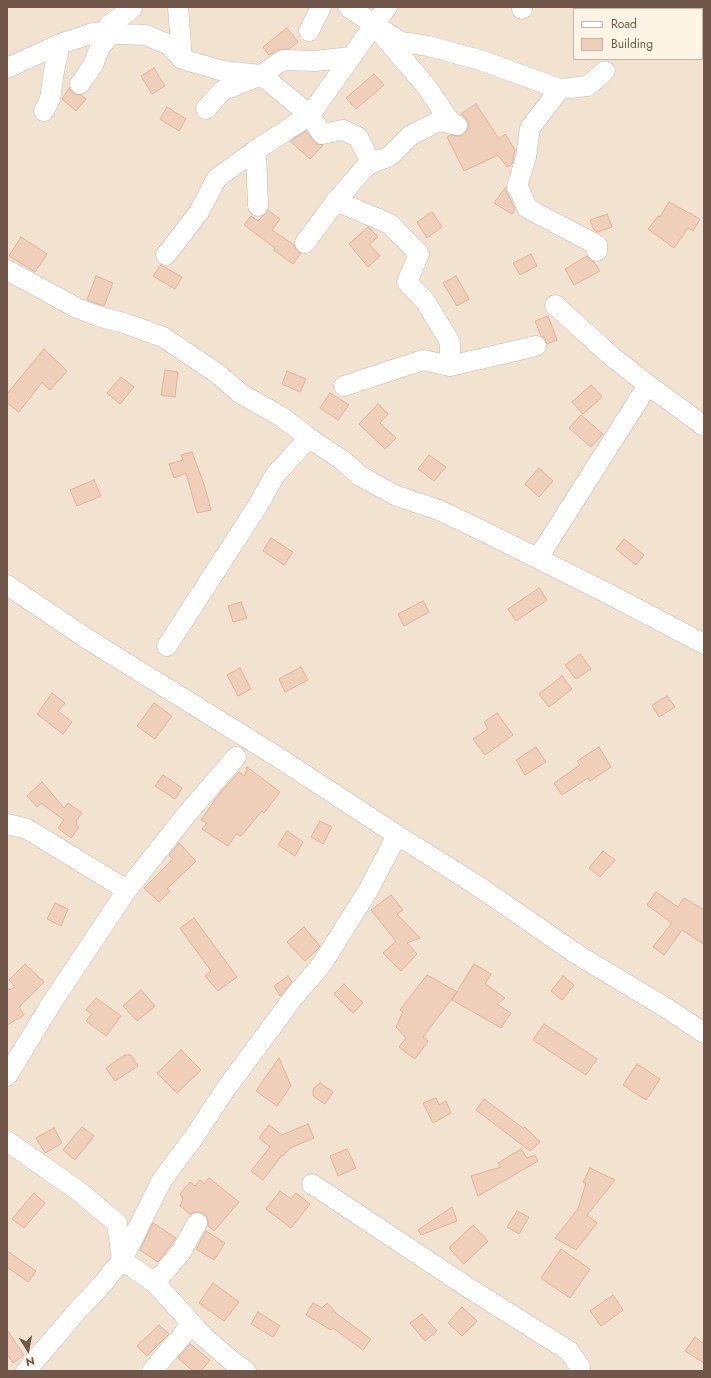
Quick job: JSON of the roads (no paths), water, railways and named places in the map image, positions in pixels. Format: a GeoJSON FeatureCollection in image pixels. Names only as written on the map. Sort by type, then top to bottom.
{"type":"FeatureCollection","features":[{"type":"Feature","properties":{"kind":"street"},"geometry":{"type":"LineString","coordinates":[[178,7],[182,59]]}},
{"type":"Feature","properties":{"kind":"street"},"geometry":{"type":"LineString","coordinates":[[309,31],[321,7]]}},
{"type":"Feature","properties":{"kind":"street"},"geometry":{"type":"LineString","coordinates":[[348,7],[401,42],[429,46],[476,59],[560,89],[588,86],[605,71]]}},
{"type":"Feature","properties":{"kind":"street"},"geometry":{"type":"LineString","coordinates":[[166,256],[199,212],[217,178],[256,150],[310,115],[387,7]]}},
{"type":"Feature","properties":{"kind":"street"},"geometry":{"type":"LineString","coordinates":[[80,84],[92,67],[99,50],[110,33],[109,25],[132,9]]}},
{"type":"Feature","properties":{"kind":"street"},"geometry":{"type":"LineString","coordinates":[[305,244],[336,202],[367,165],[390,156],[412,135],[439,121],[454,124],[426,86],[374,25]]}},
{"type":"Feature","properties":{"kind":"street"},"geometry":{"type":"LineString","coordinates":[[7,68],[60,44],[93,33],[146,35],[169,45],[182,59],[223,71],[261,75],[310,115],[322,134],[343,130],[358,137],[371,163]]}},
{"type":"Feature","properties":{"kind":"street"},"geometry":{"type":"LineString","coordinates":[[44,111],[50,99],[60,44]]}},
{"type":"Feature","properties":{"kind":"street"},"geometry":{"type":"LineString","coordinates":[[206,109],[222,91],[261,75],[283,60],[315,61],[351,57]]}},
{"type":"Feature","properties":{"kind":"street"},"geometry":{"type":"LineString","coordinates":[[560,89],[530,128],[526,157],[517,187],[521,193],[526,208],[597,245],[596,251]]}},
{"type":"Feature","properties":{"kind":"street"},"geometry":{"type":"LineString","coordinates":[[256,150],[258,206]]}},
{"type":"Feature","properties":{"kind":"street"},"geometry":{"type":"LineString","coordinates":[[336,202],[390,224],[418,254],[407,282],[425,301],[450,342],[450,366]]}},
{"type":"Feature","properties":{"kind":"street"},"geometry":{"type":"LineString","coordinates":[[7,270],[82,311],[127,324],[163,337],[218,374],[241,394],[282,417],[309,438],[342,460],[360,476],[397,496],[439,510],[606,592],[704,644]]}},
{"type":"Feature","properties":{"kind":"street"},"geometry":{"type":"LineString","coordinates":[[555,305],[609,354],[704,426]]}},
{"type":"Feature","properties":{"kind":"street"},"geometry":{"type":"LineString","coordinates":[[344,386],[423,360],[450,366],[536,346]]}},
{"type":"Feature","properties":{"kind":"street"},"geometry":{"type":"LineString","coordinates":[[538,558],[648,385]]}},
{"type":"Feature","properties":{"kind":"street"},"geometry":{"type":"LineString","coordinates":[[167,646],[257,507],[275,475],[309,438]]}},
{"type":"Feature","properties":{"kind":"street"},"geometry":{"type":"LineString","coordinates":[[7,585],[89,640],[220,720],[478,886],[578,954],[668,1009],[704,1033]]}},
{"type":"Feature","properties":{"kind":"street"},"geometry":{"type":"LineString","coordinates":[[7,1076],[53,1001],[127,890],[186,815],[236,757]]}},
{"type":"Feature","properties":{"kind":"street"},"geometry":{"type":"LineString","coordinates":[[7,824],[27,829],[127,890]]}},
{"type":"Feature","properties":{"kind":"street"},"geometry":{"type":"LineString","coordinates":[[26,1371],[122,1260],[162,1180],[194,1137],[225,1090],[293,998],[322,964],[369,889],[397,835]]}},
{"type":"Feature","properties":{"kind":"street"},"geometry":{"type":"LineString","coordinates":[[7,1141],[77,1190],[116,1223],[122,1260],[155,1283],[204,1337],[246,1371]]}},
{"type":"Feature","properties":{"kind":"street"},"geometry":{"type":"LineString","coordinates":[[312,1184],[472,1290],[569,1351],[580,1367],[580,1371]]}},
{"type":"Feature","properties":{"kind":"street"},"geometry":{"type":"LineString","coordinates":[[155,1283],[181,1252],[197,1223]]}},
{"type":"Feature","properties":{"kind":"street"},"geometry":{"type":"LineString","coordinates":[[152,1371],[192,1324]]}}]}
